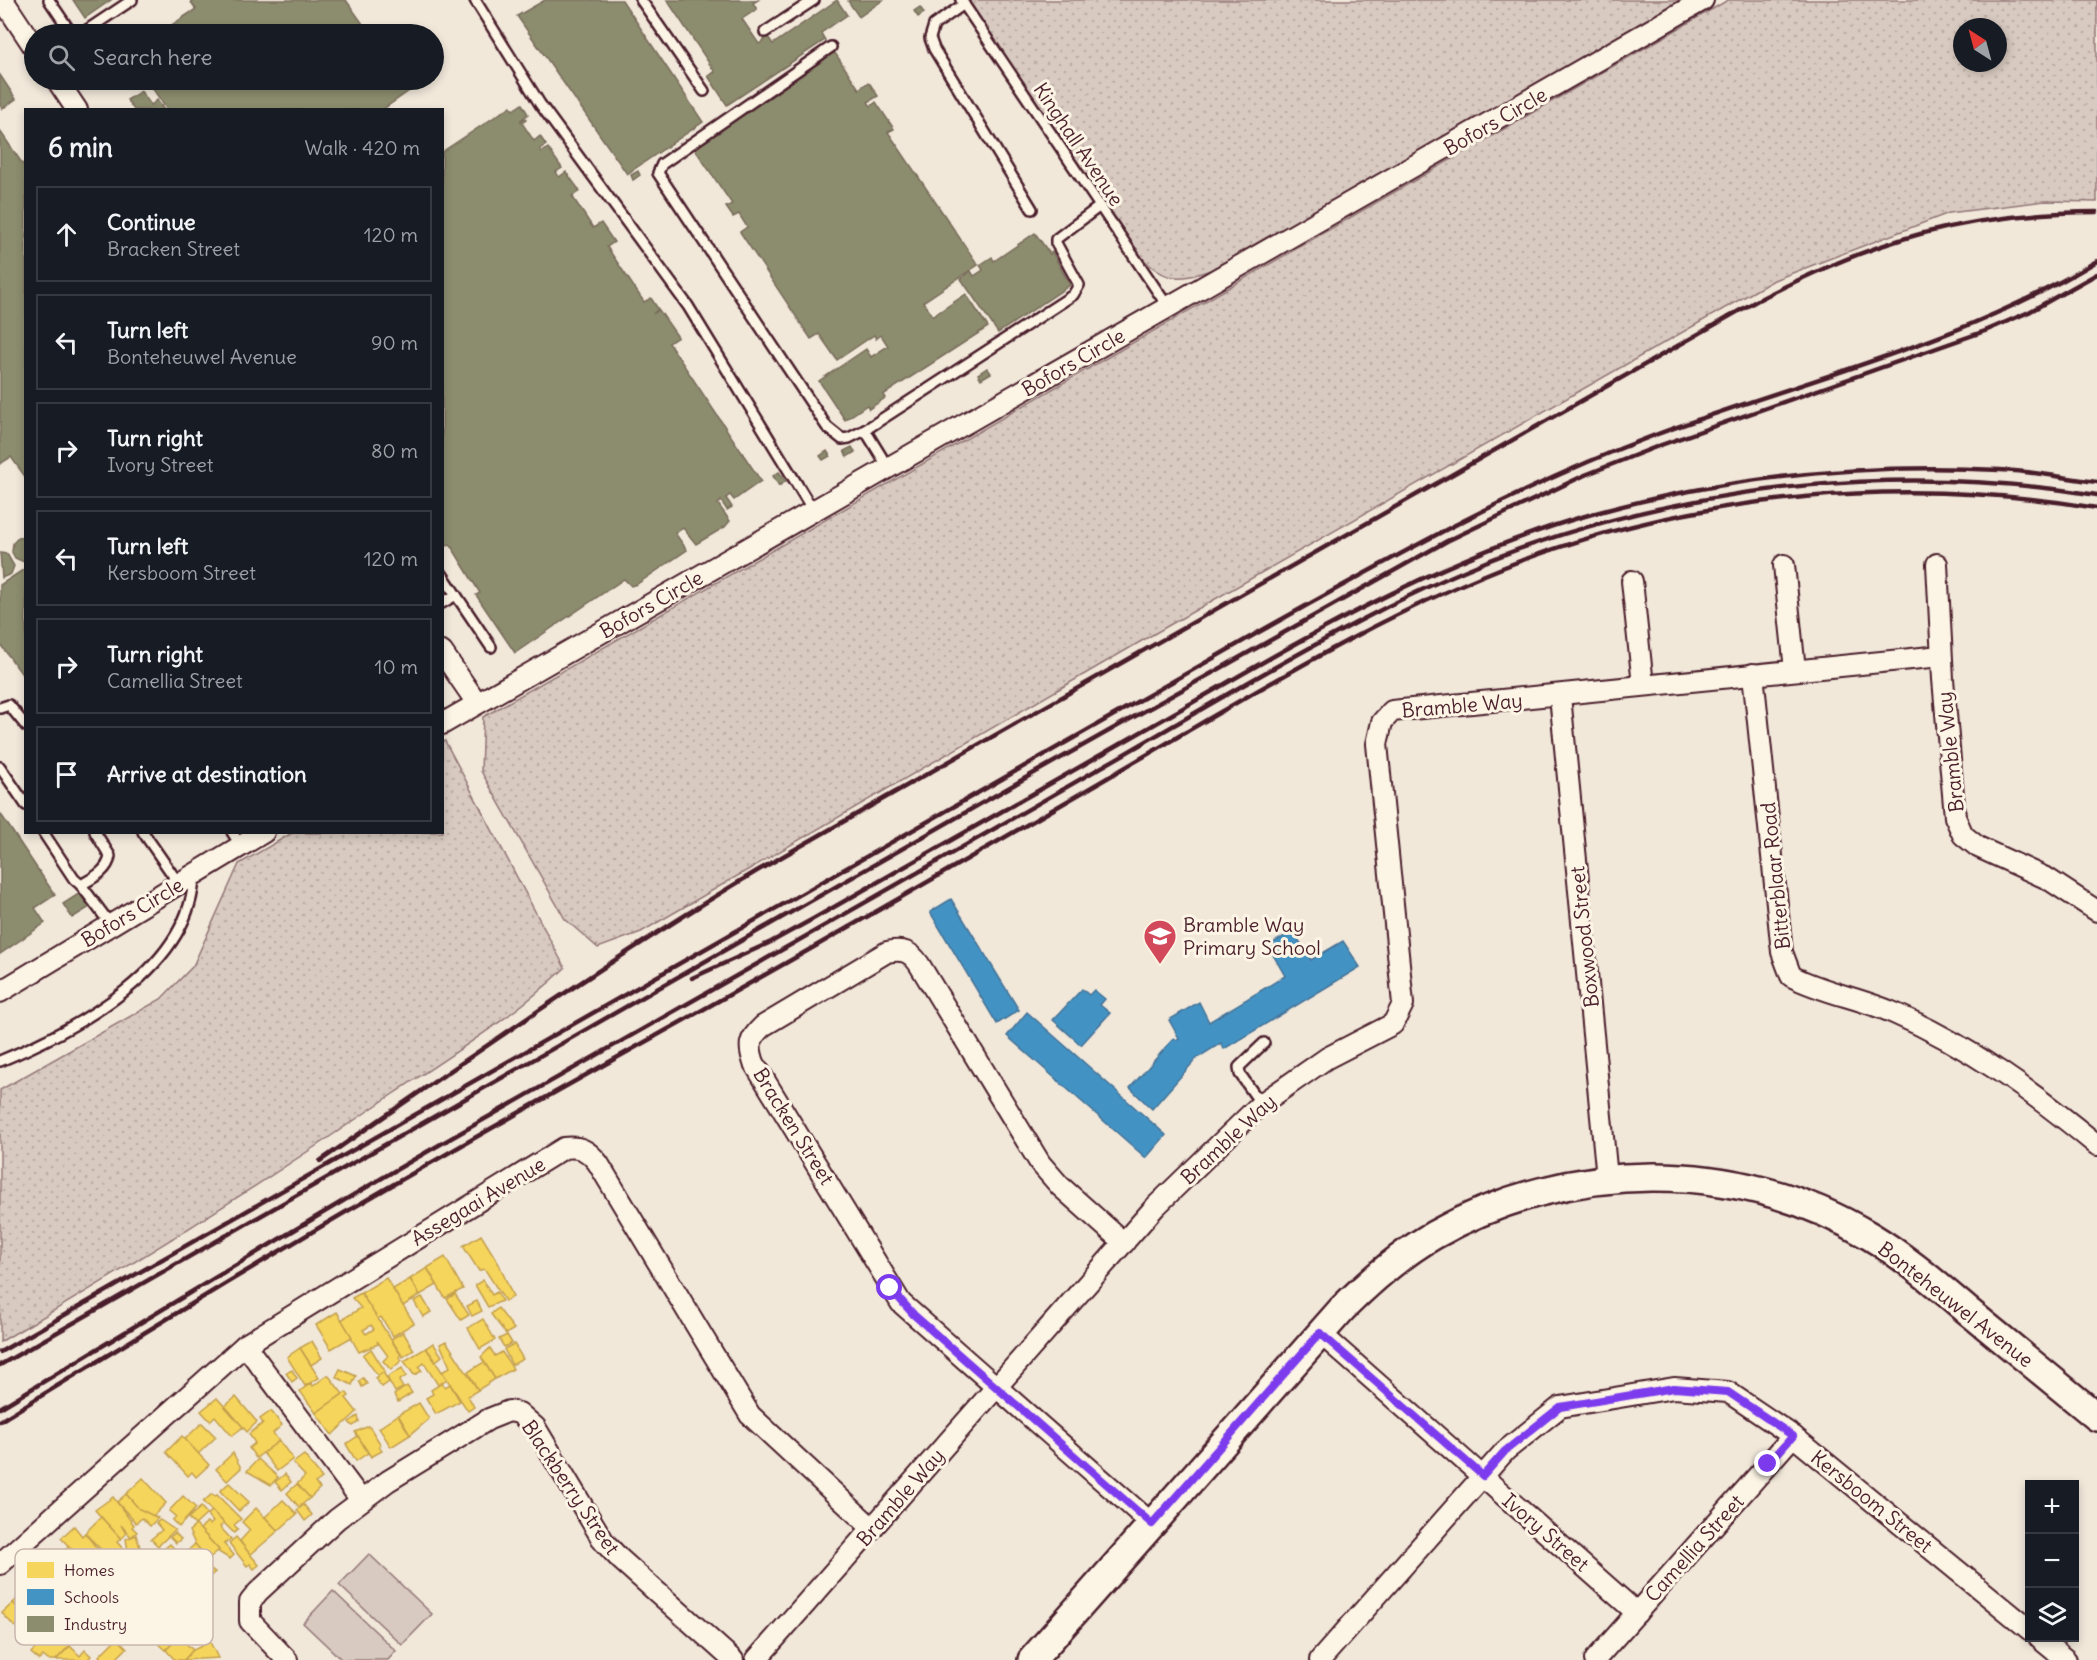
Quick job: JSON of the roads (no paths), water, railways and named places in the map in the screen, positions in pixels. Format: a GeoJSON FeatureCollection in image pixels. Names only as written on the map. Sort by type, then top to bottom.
{"type":"FeatureCollection","features":[{"type":"Feature","properties":{"kind":"street"},"geometry":{"type":"LineString","coordinates":[[3,0],[24,31]]}},
{"type":"Feature","properties":{"kind":"street","name":"Bofors Circle"},"geometry":{"type":"LineString","coordinates":[[444,723],[1703,0]]}},
{"type":"Feature","properties":{"kind":"street"},"geometry":{"type":"LineString","coordinates":[[64,90],[76,108]]}},
{"type":"Feature","properties":{"kind":"street","name":"Bramble Way"},"geometry":{"type":"LineString","coordinates":[[1937,564],[1941,656],[1955,817],[1963,835],[1978,847],[2048,879],[2097,911]]}},
{"type":"Feature","properties":{"kind":"street"},"geometry":{"type":"LineString","coordinates":[[1784,565],[1795,670]]}},
{"type":"Feature","properties":{"kind":"street"},"geometry":{"type":"LineString","coordinates":[[1632,581],[1642,685]]}},
{"type":"Feature","properties":{"kind":"street"},"geometry":{"type":"LineString","coordinates":[[444,655],[477,703]]}},
{"type":"Feature","properties":{"kind":"street","name":"Bramble Way"},"geometry":{"type":"LineString","coordinates":[[756,1660],[1155,1208],[1261,1104],[1327,1058],[1393,1024],[1403,1004],[1377,744],[1382,722],[1392,711],[1560,696],[1642,685],[1941,656]]}},
{"type":"Feature","properties":{"kind":"street","name":"Bitterblaar Road"},"geometry":{"type":"LineString","coordinates":[[1753,674],[1782,952],[1791,976],[1812,987],[1893,1012],[1987,1061],[2038,1097],[2097,1145]]}},
{"type":"Feature","properties":{"kind":"street","name":"Boxwood Street"},"geometry":{"type":"LineString","coordinates":[[1560,696],[1607,1178]]}},
{"type":"Feature","properties":{"kind":"street","name":"Bofors Circle"},"geometry":{"type":"LineString","coordinates":[[0,992],[186,880],[237,839],[256,834]]}},
{"type":"Feature","properties":{"kind":"street","name":"Bracken Street"},"geometry":{"type":"LineString","coordinates":[[1124,1243],[1060,1186],[1040,1163],[919,964],[908,952],[899,950],[887,952],[763,1026],[751,1037],[749,1048],[754,1063],[812,1153],[890,1288],[907,1309],[1152,1524]]}},
{"type":"Feature","properties":{"kind":"street","name":"Assegaai Avenue"},"geometry":{"type":"LineString","coordinates":[[17,1549],[245,1345],[564,1148],[584,1149],[598,1162],[750,1415],[872,1528]]}},
{"type":"Feature","properties":{"kind":"street","name":"Bonteheuwel Avenue"},"geometry":{"type":"LineString","coordinates":[[1032,1660],[1320,1333],[1376,1276],[1432,1236],[1511,1200],[1543,1190],[1607,1178],[1664,1176],[1723,1182],[1772,1194],[1821,1210],[1871,1237],[1929,1279],[2097,1417]]}},
{"type":"Feature","properties":{"kind":"street","name":"Ivory Street"},"geometry":{"type":"LineString","coordinates":[[1320,1333],[1636,1613]]}},
{"type":"Feature","properties":{"kind":"street"},"geometry":{"type":"LineString","coordinates":[[245,1345],[361,1500]]}},
{"type":"Feature","properties":{"kind":"street","name":"Kersboom Street"},"geometry":{"type":"LineString","coordinates":[[1320,1660],[1505,1451],[1560,1407],[1674,1388],[1728,1392],[1793,1436],[2025,1626]]}},
{"type":"Feature","properties":{"kind":"street","name":"Blackberry Street"},"geometry":{"type":"LineString","coordinates":[[287,1660],[256,1630],[248,1612],[250,1602],[258,1592],[337,1519],[361,1500],[489,1419],[509,1411],[519,1413],[535,1427],[604,1542],[733,1660]]}},
{"type":"Feature","properties":{"kind":"street","name":"Camellia Street"},"geometry":{"type":"LineString","coordinates":[[1595,1660],[1793,1436]]}},
{"type":"Feature","properties":{"kind":"street","name":"Assegaai Avenue"},"geometry":{"type":"LineString","coordinates":[[0,1564],[15,1551]]}},
{"type":"Feature","properties":{"kind":"street"},"geometry":{"type":"LineString","coordinates":[[2044,1642],[2066,1660]]}},
{"type":"Feature","properties":{"kind":"lane"},"geometry":{"type":"LineString","coordinates":[[49,0],[65,24]]}},
{"type":"Feature","properties":{"kind":"lane"},"geometry":{"type":"LineString","coordinates":[[96,24],[132,0]]}},
{"type":"Feature","properties":{"kind":"lane"},"geometry":{"type":"LineString","coordinates":[[475,0],[540,104],[688,306],[814,512]]}},
{"type":"Feature","properties":{"kind":"lane"},"geometry":{"type":"LineString","coordinates":[[641,0],[704,91]]}},
{"type":"Feature","properties":{"kind":"lane"},"geometry":{"type":"LineString","coordinates":[[765,32],[814,0]]}},
{"type":"Feature","properties":{"kind":"lane"},"geometry":{"type":"LineString","coordinates":[[962,2],[934,24],[930,38],[934,49],[1032,209]]}},
{"type":"Feature","properties":{"kind":"lane","name":"Kinghall Avenue"},"geometry":{"type":"LineString","coordinates":[[962,2],[1168,307]]}},
{"type":"Feature","properties":{"kind":"lane"},"geometry":{"type":"LineString","coordinates":[[831,47],[662,164],[658,173],[827,427],[842,439],[865,430],[1073,296],[1079,285],[1056,239],[1100,206]]}},
{"type":"Feature","properties":{"kind":"lane"},"geometry":{"type":"LineString","coordinates":[[865,430],[889,469]]}},
{"type":"Feature","properties":{"kind":"lane"},"geometry":{"type":"LineString","coordinates":[[444,577],[491,647]]}},
{"type":"Feature","properties":{"kind":"lane"},"geometry":{"type":"LineString","coordinates":[[444,602],[456,595]]}},
{"type":"Feature","properties":{"kind":"lane"},"geometry":{"type":"LineString","coordinates":[[0,708],[9,705],[24,723]]}},
{"type":"Feature","properties":{"kind":"lane"},"geometry":{"type":"LineString","coordinates":[[0,766],[24,802]]}},
{"type":"Feature","properties":{"kind":"lane"},"geometry":{"type":"LineString","coordinates":[[44,834],[74,879],[111,925]]}},
{"type":"Feature","properties":{"kind":"lane"},"geometry":{"type":"LineString","coordinates":[[81,885],[95,877],[110,860],[96,834]]}},
{"type":"Feature","properties":{"kind":"lane"},"geometry":{"type":"LineString","coordinates":[[0,1061],[35,1046],[87,1017],[134,983],[163,954],[186,921],[194,895],[186,880],[145,834]]}},
{"type":"Feature","properties":{"kind":"lane"},"geometry":{"type":"LineString","coordinates":[[1261,1104],[1240,1074],[1239,1067],[1264,1043]]}},
{"type":"Feature","properties":{"kind":"railway"},"geometry":{"type":"LineString","coordinates":[[320,1161],[591,976],[757,871],[1758,300],[1842,261],[1922,234],[1962,224],[2005,218],[2097,212]]}},
{"type":"Feature","properties":{"kind":"railway"},"geometry":{"type":"LineString","coordinates":[[0,1352],[1259,632],[1453,526],[1603,455],[1711,415],[1937,338],[2045,290],[2097,261]]}},
{"type":"Feature","properties":{"kind":"railway"},"geometry":{"type":"LineString","coordinates":[[0,1365],[1036,772],[1447,541],[1585,475],[1661,445],[1985,331],[2029,312],[2097,274]]}},
{"type":"Feature","properties":{"kind":"railway"},"geometry":{"type":"LineString","coordinates":[[692,978],[771,942],[813,919],[1331,624],[1433,574],[1538,531],[1642,501],[1692,491],[1743,482],[1845,471],[1948,468],[2000,470],[2097,482]]}},
{"type":"Feature","properties":{"kind":"railway"},"geometry":{"type":"LineString","coordinates":[[0,1408],[323,1213],[497,1112],[1297,655],[1443,580],[1519,549],[1589,526],[1660,508],[1732,495],[1805,486],[1878,481],[1951,481],[2024,486],[2097,495]]}},
{"type":"Feature","properties":{"kind":"railway"},"geometry":{"type":"LineString","coordinates":[[0,1421],[387,1188],[867,917],[1267,685],[1391,618],[1476,578],[1589,538],[1660,520],[1732,506],[1805,497],[1878,493],[1951,493],[2025,498],[2097,508]]}},
{"type":"Feature","properties":{"kind":"place","name":"Bramble Way Primary School"},"geometry":{"type":"Point","coordinates":[1160,965]}}]}
